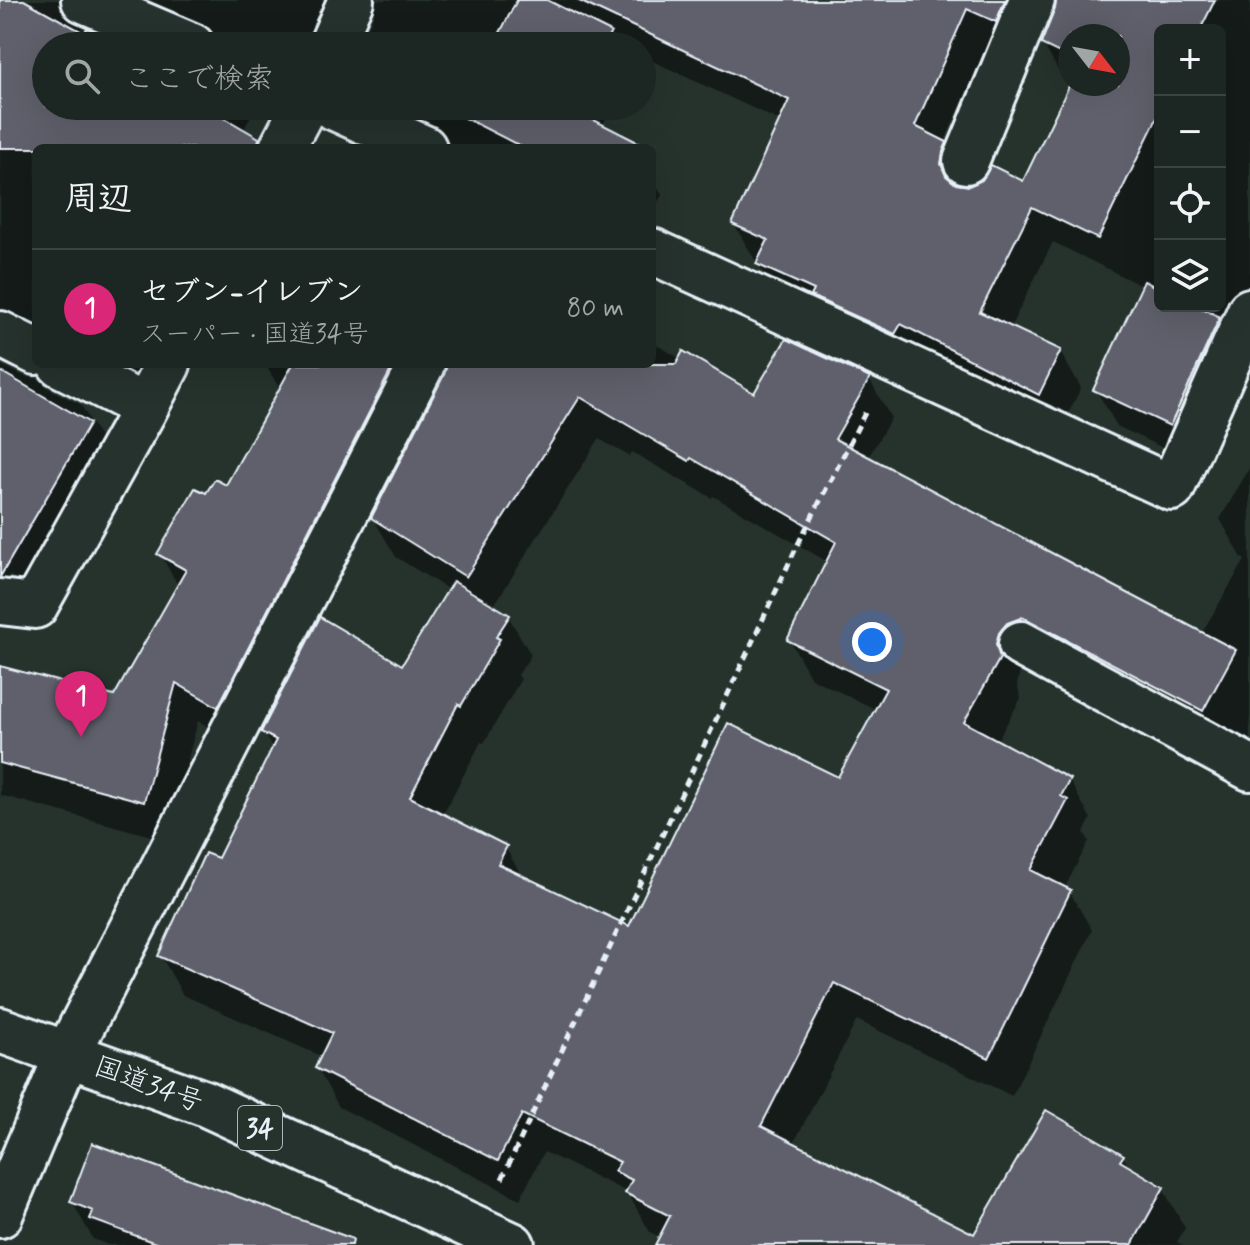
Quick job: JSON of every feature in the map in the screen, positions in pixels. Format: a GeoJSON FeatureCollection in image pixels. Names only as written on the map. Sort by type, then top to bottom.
{"type":"FeatureCollection","features":[{"type":"Feature","properties":{"kind":"main road"},"geometry":{"type":"LineString","coordinates":[[84,0],[159,32]]}},
{"type":"Feature","properties":{"kind":"main road"},"geometry":{"type":"LineString","coordinates":[[337,32],[351,0]]}},
{"type":"Feature","properties":{"kind":"main road"},"geometry":{"type":"LineString","coordinates":[[966,161],[1032,0]]}},
{"type":"Feature","properties":{"kind":"main road"},"geometry":{"type":"LineString","coordinates":[[284,144],[297,120]]}},
{"type":"Feature","properties":{"kind":"main road"},"geometry":{"type":"LineString","coordinates":[[362,120],[415,144]]}},
{"type":"Feature","properties":{"kind":"main road"},"geometry":{"type":"LineString","coordinates":[[656,253],[1172,488],[1250,311]]}},
{"type":"Feature","properties":{"kind":"main road"},"geometry":{"type":"LineString","coordinates":[[0,334],[32,350]]}},
{"type":"Feature","properties":{"kind":"main road"},"geometry":{"type":"LineString","coordinates":[[68,368],[145,407]]}},
{"type":"Feature","properties":{"kind":"main road"},"geometry":{"type":"LineString","coordinates":[[0,602],[35,606],[166,368]]}},
{"type":"Feature","properties":{"kind":"main road"},"geometry":{"type":"LineString","coordinates":[[0,1215],[68,1053],[420,368]]}},
{"type":"Feature","properties":{"kind":"main road"},"geometry":{"type":"LineString","coordinates":[[1021,644],[1250,768]]}},
{"type":"Feature","properties":{"kind":"main road","name":"国道34号"},"geometry":{"type":"LineString","coordinates":[[0,1030],[204,1103],[496,1237]]}},
{"type":"Feature","properties":{"kind":"path"},"geometry":{"type":"LineString","coordinates":[[496,1237],[797,546],[892,360]]}},
{"type":"Feature","properties":{"kind":"building"},"geometry":{"type":"Polygon","coordinates":[[[0,0],[24,0],[82,32],[32,32],[32,120],[228,120],[259,138],[258,144],[32,144],[32,148],[0,148],[0,0]]]}},
{"type":"Feature","properties":{"kind":"building"},"geometry":{"type":"Polygon","coordinates":[[[517,0],[547,0],[611,32],[500,32],[517,0]]]}},
{"type":"Feature","properties":{"kind":"building"},"geometry":{"type":"Polygon","coordinates":[[[577,0],[1005,0],[996,22],[967,9],[915,126],[947,142],[941,164],[946,176],[956,184],[969,186],[982,180],[991,165],[1023,181],[1064,96],[1130,96],[1130,24],[1058,24],[1058,52],[1041,44],[1056,0],[1215,0],[1203,24],[1154,24],[1154,124],[1098,239],[1032,207],[980,312],[1061,350],[1039,395],[901,324],[895,334],[811,296],[814,290],[756,264],[768,240],[732,224],[789,100],[656,37],[656,32],[645,32],[577,0]]]}},
{"type":"Feature","properties":{"kind":"building"},"geometry":{"type":"Polygon","coordinates":[[[469,120],[594,120],[641,144],[516,144],[469,120]]]}},
{"type":"Feature","properties":{"kind":"building"},"geometry":{"type":"Polygon","coordinates":[[[1144,281],[1154,286],[1154,312],[1210,312],[1220,317],[1170,426],[1093,390],[1144,281]]]}},
{"type":"Feature","properties":{"kind":"building"},"geometry":{"type":"Polygon","coordinates":[[[786,339],[870,378],[835,439],[1236,650],[1203,711],[1023,617],[1007,623],[999,633],[996,644],[1000,658],[964,722],[1070,779],[1061,796],[1068,800],[1031,870],[1071,890],[989,1058],[834,983],[761,1126],[974,1234],[1046,1110],[1124,1155],[1120,1161],[1164,1187],[1132,1245],[655,1245],[670,1216],[625,1193],[632,1180],[614,1171],[620,1162],[522,1114],[498,1161],[315,1068],[332,1033],[158,956],[205,853],[218,858],[276,740],[261,732],[320,617],[402,665],[453,581],[510,615],[496,637],[500,639],[461,706],[458,704],[410,797],[507,846],[498,864],[629,926],[728,723],[838,777],[886,689],[787,640],[836,542],[691,458],[689,461],[580,397],[466,577],[371,518],[446,368],[656,368],[656,364],[676,364],[683,351],[754,393],[786,339]]]}},
{"type":"Feature","properties":{"kind":"building"},"geometry":{"type":"Polygon","coordinates":[[[291,368],[392,368],[218,707],[176,683],[144,802],[0,763],[0,666],[114,696],[186,570],[157,554],[195,488],[206,493],[215,479],[226,485],[291,368]]]}},
{"type":"Feature","properties":{"kind":"building"},"geometry":{"type":"Polygon","coordinates":[[[0,371],[90,423],[0,577],[0,371]]]}},
{"type":"Feature","properties":{"kind":"building"},"geometry":{"type":"Polygon","coordinates":[[[92,1143],[353,1239],[352,1245],[161,1245],[90,1219],[93,1211],[70,1202],[92,1143]]]}},
{"type":"Feature","properties":{"kind":"place","name":"セブン-イレブン"},"geometry":{"type":"Point","coordinates":[81,737]}}]}
